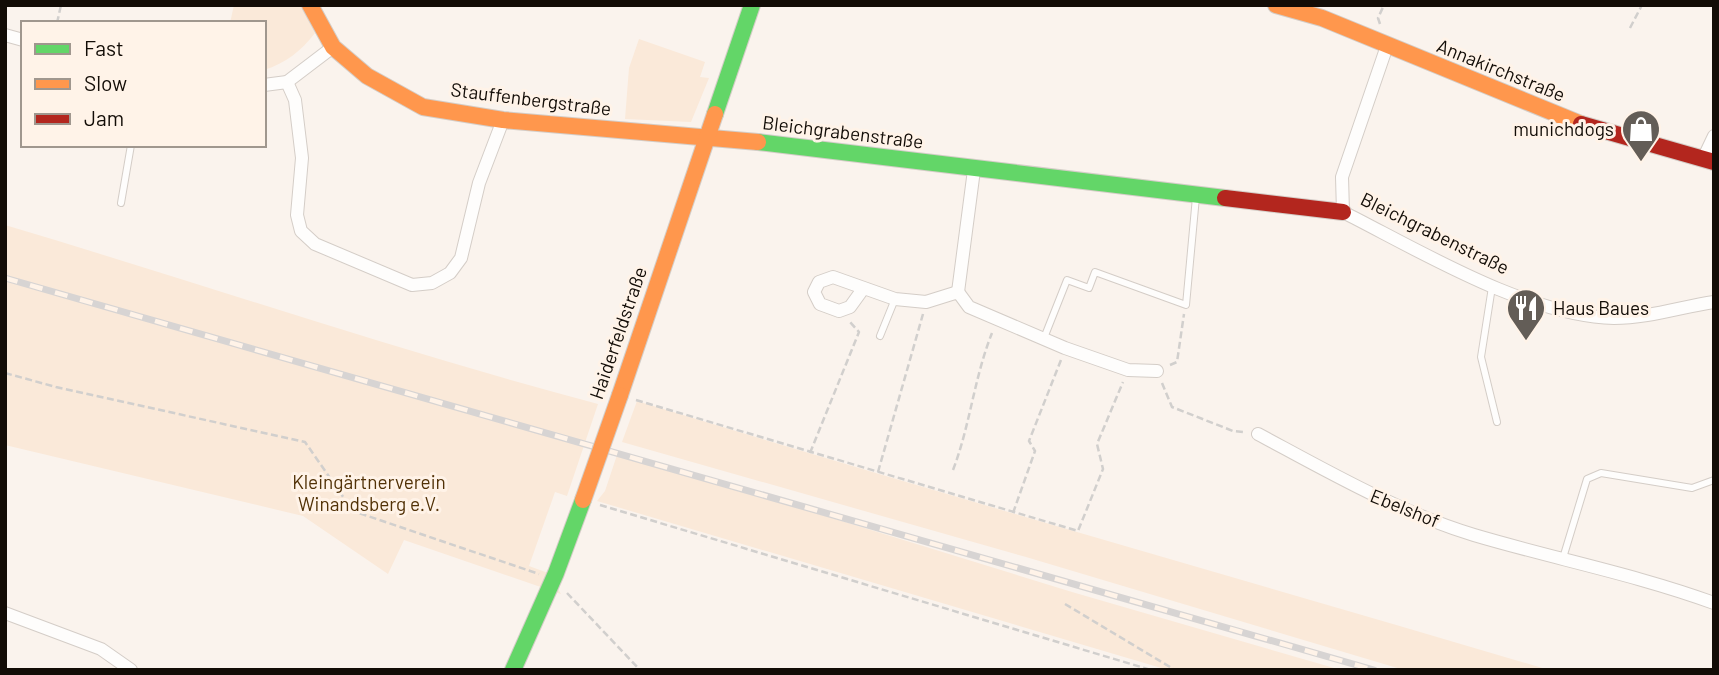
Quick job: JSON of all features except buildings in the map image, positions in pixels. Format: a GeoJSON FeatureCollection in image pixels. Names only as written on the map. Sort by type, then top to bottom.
{"type":"FeatureCollection","features":[{"type":"Feature","properties":{"kind":"street","name":"Stauffenbergstraße"},"geometry":{"type":"LineString","coordinates":[[310,5],[333,47],[367,76],[423,107],[503,120],[706,136]]}},
{"type":"Feature","properties":{"kind":"street","name":"Haiderfeldstraße"},"geometry":{"type":"LineString","coordinates":[[513,670],[554,579],[583,500],[752,5]]}},
{"type":"Feature","properties":{"kind":"street","name":"Annakirchstraße"},"geometry":{"type":"LineString","coordinates":[[1276,5],[1322,18],[1560,118],[1709,159]]}},
{"type":"Feature","properties":{"kind":"street","name":"Bleichgrabenstraße"},"geometry":{"type":"LineString","coordinates":[[1343,212],[1342,177],[1387,46]]}},
{"type":"Feature","properties":{"kind":"street"},"geometry":{"type":"LineString","coordinates":[[266,85],[287,82],[333,47]]}},
{"type":"Feature","properties":{"kind":"street"},"geometry":{"type":"LineString","coordinates":[[287,82],[295,100],[302,158],[297,215],[301,231],[315,244],[412,285],[432,283],[450,273],[461,258],[479,183],[503,120]]}},
{"type":"Feature","properties":{"kind":"street","name":"Bleichgrabenstraße"},"geometry":{"type":"LineString","coordinates":[[706,136],[1343,212],[1492,285],[1574,315],[1616,318],[1714,302]]}},
{"type":"Feature","properties":{"kind":"street"},"geometry":{"type":"LineString","coordinates":[[1709,159],[1714,136]]}},
{"type":"Feature","properties":{"kind":"street"},"geometry":{"type":"LineString","coordinates":[[974,170],[958,292],[969,307],[1065,348],[1128,370],[1157,371]]}},
{"type":"Feature","properties":{"kind":"street"},"geometry":{"type":"LineString","coordinates":[[863,289],[850,307],[839,311],[820,304],[814,292],[819,282],[833,277],[895,299],[926,302],[958,292]]}},
{"type":"Feature","properties":{"kind":"street","name":"Ebelshof"},"geometry":{"type":"LineString","coordinates":[[1258,433],[1360,489],[1472,534],[1649,580],[1714,603]]}},
{"type":"Feature","properties":{"kind":"street"},"geometry":{"type":"LineString","coordinates":[[5,613],[101,649],[131,670]]}},
{"type":"Feature","properties":{"kind":"lane"},"geometry":{"type":"LineString","coordinates":[[121,203],[131,147]]}},
{"type":"Feature","properties":{"kind":"lane"},"geometry":{"type":"LineString","coordinates":[[1044,338],[1067,280],[1089,288],[1095,272],[1186,305],[1196,195]]}},
{"type":"Feature","properties":{"kind":"lane"},"geometry":{"type":"LineString","coordinates":[[1492,285],[1481,357],[1497,422]]}},
{"type":"Feature","properties":{"kind":"lane"},"geometry":{"type":"LineString","coordinates":[[880,336],[895,299]]}},
{"type":"Feature","properties":{"kind":"lane"},"geometry":{"type":"LineString","coordinates":[[1563,558],[1587,479],[1601,473],[1692,488],[1714,480]]}},
{"type":"Feature","properties":{"kind":"path"},"geometry":{"type":"LineString","coordinates":[[1630,28],[1642,5]]}},
{"type":"Feature","properties":{"kind":"path"},"geometry":{"type":"LineString","coordinates":[[878,472],[914,353],[926,302]]}},
{"type":"Feature","properties":{"kind":"path"},"geometry":{"type":"LineString","coordinates":[[1186,305],[1177,362],[1157,371],[1172,407],[1233,431],[1258,433]]}},
{"type":"Feature","properties":{"kind":"path"},"geometry":{"type":"LineString","coordinates":[[810,453],[859,332],[839,311]]}},
{"type":"Feature","properties":{"kind":"path"},"geometry":{"type":"LineString","coordinates":[[953,470],[964,440],[981,361],[998,318]]}},
{"type":"Feature","properties":{"kind":"path"},"geometry":{"type":"LineString","coordinates":[[1013,513],[1035,451],[1029,440],[1065,348]]}},
{"type":"Feature","properties":{"kind":"path"},"geometry":{"type":"LineString","coordinates":[[620,395],[1078,530],[1103,469],[1097,444],[1128,370]]}},
{"type":"Feature","properties":{"kind":"path"},"geometry":{"type":"LineString","coordinates":[[5,373],[56,387],[305,442],[353,512],[554,579],[640,670]]}},
{"type":"Feature","properties":{"kind":"path"},"geometry":{"type":"LineString","coordinates":[[583,500],[1151,670]]}},
{"type":"Feature","properties":{"kind":"path"},"geometry":{"type":"LineString","coordinates":[[1065,604],[1175,670]]}},
{"type":"Feature","properties":{"kind":"green space"},"geometry":{"type":"Polygon","coordinates":[[[234,5],[301,5],[315,33],[292,56],[266,69],[266,21],[230,21],[234,5]]]}},
{"type":"Feature","properties":{"kind":"green space"},"geometry":{"type":"Polygon","coordinates":[[[639,39],[705,62],[700,77],[709,78],[691,122],[625,119],[629,68],[639,39]]]}},
{"type":"Feature","properties":{"kind":"green space","name":"Kleingärtnerverein Winandsberg e.V."},"geometry":{"type":"Polygon","coordinates":[[[5,225],[375,340],[598,404],[567,496],[555,492],[529,566],[548,573],[561,594],[404,540],[388,574],[303,516],[5,445],[5,225]]]}},
{"type":"Feature","properties":{"kind":"green space"},"geometry":{"type":"Polygon","coordinates":[[[637,401],[1549,670],[1404,670],[1026,557],[622,442],[637,401]]]}},
{"type":"Feature","properties":{"kind":"green space"},"geometry":{"type":"Polygon","coordinates":[[[618,452],[1072,592],[1341,670],[1168,670],[597,501],[605,491],[618,452]]]}},
{"type":"Feature","properties":{"kind":"railway"},"geometry":{"type":"LineString","coordinates":[[5,278],[1374,670]]}},
{"type":"Feature","properties":{"kind":"traffic: fast"},"geometry":{"type":"LineString","coordinates":[[715,114],[752,5]]}},
{"type":"Feature","properties":{"kind":"traffic: fast"},"geometry":{"type":"LineString","coordinates":[[758,142],[1225,198]]}},
{"type":"Feature","properties":{"kind":"traffic: fast"},"geometry":{"type":"LineString","coordinates":[[513,670],[556,573],[583,500]]}},
{"type":"Feature","properties":{"kind":"traffic: slow"},"geometry":{"type":"LineString","coordinates":[[310,5],[333,47],[367,76],[423,107],[503,120],[758,142]]}},
{"type":"Feature","properties":{"kind":"traffic: slow"},"geometry":{"type":"LineString","coordinates":[[1276,5],[1322,18],[1581,124]]}},
{"type":"Feature","properties":{"kind":"traffic: slow"},"geometry":{"type":"LineString","coordinates":[[620,395],[715,114]]}},
{"type":"Feature","properties":{"kind":"traffic: slow"},"geometry":{"type":"LineString","coordinates":[[583,500],[620,395]]}},
{"type":"Feature","properties":{"kind":"traffic: jam"},"geometry":{"type":"LineString","coordinates":[[1581,124],[1714,162]]}},
{"type":"Feature","properties":{"kind":"traffic: jam"},"geometry":{"type":"LineString","coordinates":[[1225,198],[1343,212]]}},
{"type":"Feature","properties":{"kind":"place","name":"munichdogs"},"geometry":{"type":"Point","coordinates":[1641,163]}},
{"type":"Feature","properties":{"kind":"place","name":"Haus Baues"},"geometry":{"type":"Point","coordinates":[1526,342]}}]}
